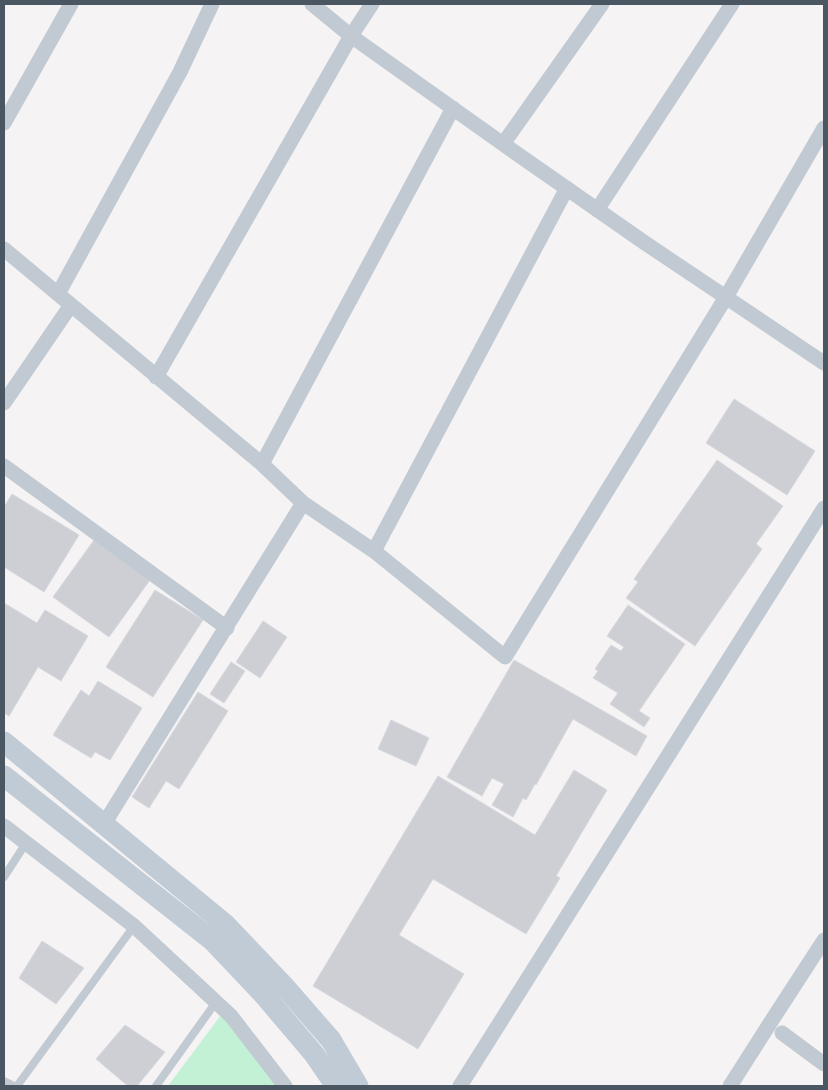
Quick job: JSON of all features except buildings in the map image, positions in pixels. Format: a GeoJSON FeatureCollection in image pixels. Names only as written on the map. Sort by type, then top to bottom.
{"type":"FeatureCollection","features":[{"type":"Feature","properties":{"kind":"main road"},"geometry":{"type":"LineString","coordinates":[[4,742],[225,924],[284,986],[331,1040],[358,1086]]}},
{"type":"Feature","properties":{"kind":"main road"},"geometry":{"type":"LineString","coordinates":[[4,776],[213,942],[264,995],[314,1054],[336,1086]]}},
{"type":"Feature","properties":{"kind":"street"},"geometry":{"type":"LineString","coordinates":[[4,122],[71,4]]}},
{"type":"Feature","properties":{"kind":"street"},"geometry":{"type":"LineString","coordinates":[[58,294],[180,72],[212,4]]}},
{"type":"Feature","properties":{"kind":"street"},"geometry":{"type":"LineString","coordinates":[[312,4],[351,36],[597,210],[824,363]]}},
{"type":"Feature","properties":{"kind":"street"},"geometry":{"type":"LineString","coordinates":[[156,376],[351,36],[372,4]]}},
{"type":"Feature","properties":{"kind":"street"},"geometry":{"type":"LineString","coordinates":[[503,144],[602,4]]}},
{"type":"Feature","properties":{"kind":"street"},"geometry":{"type":"LineString","coordinates":[[597,210],[732,4]]}},
{"type":"Feature","properties":{"kind":"street"},"geometry":{"type":"LineString","coordinates":[[262,464],[453,108]]}},
{"type":"Feature","properties":{"kind":"street"},"geometry":{"type":"LineString","coordinates":[[4,249],[262,464],[303,503],[374,551],[504,657],[726,297],[824,128]]}},
{"type":"Feature","properties":{"kind":"street"},"geometry":{"type":"LineString","coordinates":[[374,551],[567,188]]}},
{"type":"Feature","properties":{"kind":"street"},"geometry":{"type":"LineString","coordinates":[[4,403],[71,305]]}},
{"type":"Feature","properties":{"kind":"street"},"geometry":{"type":"LineString","coordinates":[[4,466],[226,628]]}},
{"type":"Feature","properties":{"kind":"street"},"geometry":{"type":"LineString","coordinates":[[104,824],[303,503]]}},
{"type":"Feature","properties":{"kind":"street"},"geometry":{"type":"LineString","coordinates":[[460,1086],[824,508]]}},
{"type":"Feature","properties":{"kind":"street"},"geometry":{"type":"LineString","coordinates":[[4,826],[134,926],[231,1016],[285,1086]]}},
{"type":"Feature","properties":{"kind":"street"},"geometry":{"type":"LineString","coordinates":[[730,1086],[824,940]]}},
{"type":"Feature","properties":{"kind":"street"},"geometry":{"type":"LineString","coordinates":[[782,1033],[824,1064]]}},
{"type":"Feature","properties":{"kind":"lane"},"geometry":{"type":"LineString","coordinates":[[4,877],[26,843]]}},
{"type":"Feature","properties":{"kind":"lane"},"geometry":{"type":"LineString","coordinates":[[4,1081],[16,1086],[134,926]]}},
{"type":"Feature","properties":{"kind":"lane"},"geometry":{"type":"LineString","coordinates":[[156,1086],[216,1002]]}},
{"type":"Feature","properties":{"kind":"green space"},"geometry":{"type":"Polygon","coordinates":[[[221,1015],[276,1086],[168,1086],[221,1015]]]}}]}
